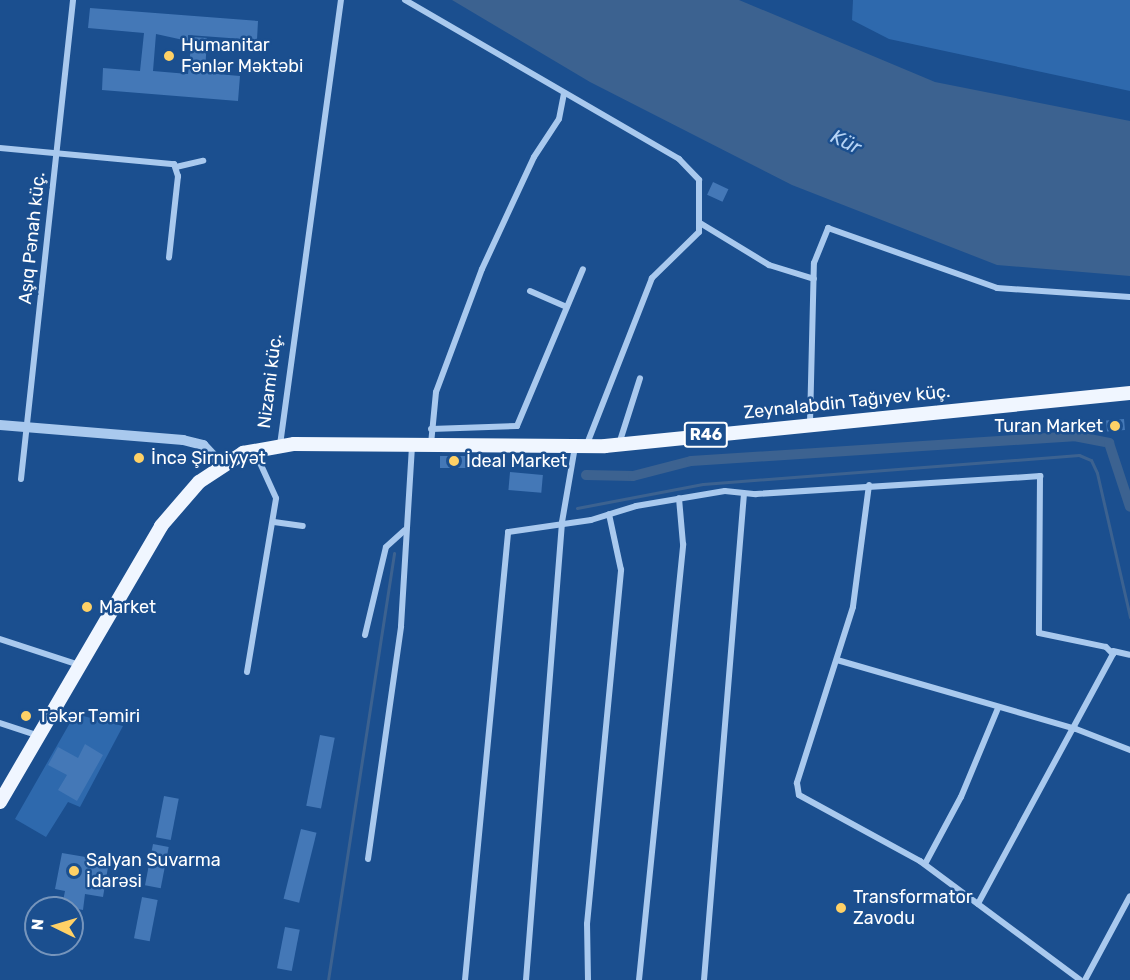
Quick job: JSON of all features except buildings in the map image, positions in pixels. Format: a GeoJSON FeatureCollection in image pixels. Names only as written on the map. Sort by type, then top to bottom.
{"type":"FeatureCollection","features":[{"type":"Feature","properties":{"kind":"main road","name":"Zeynalabdin Tağıyev küç."},"geometry":{"type":"LineString","coordinates":[[280,445],[431,444],[581,447],[619,445],[810,423],[1130,393]]}},
{"type":"Feature","properties":{"kind":"main road","name":"Nizami küç."},"geometry":{"type":"LineString","coordinates":[[0,802],[168,518],[221,464],[254,449],[280,445]]}},
{"type":"Feature","properties":{"kind":"street","name":"Aşıq Pənah küç."},"geometry":{"type":"LineString","coordinates":[[21,479],[73,0]]}},
{"type":"Feature","properties":{"kind":"street","name":"Nizami küç."},"geometry":{"type":"LineString","coordinates":[[280,445],[341,0]]}},
{"type":"Feature","properties":{"kind":"street"},"geometry":{"type":"LineString","coordinates":[[405,0],[692,170],[701,189],[700,223],[694,240],[652,278],[581,447],[562,522],[526,980]]}},
{"type":"Feature","properties":{"kind":"street"},"geometry":{"type":"LineString","coordinates":[[431,444],[436,392],[482,269],[534,157],[559,120],[564,93]]}},
{"type":"Feature","properties":{"kind":"street"},"geometry":{"type":"LineString","coordinates":[[0,148],[177,167],[203,161]]}},
{"type":"Feature","properties":{"kind":"street"},"geometry":{"type":"LineString","coordinates":[[169,258],[177,167]]}},
{"type":"Feature","properties":{"kind":"street"},"geometry":{"type":"LineString","coordinates":[[700,223],[769,265],[814,279]]}},
{"type":"Feature","properties":{"kind":"street"},"geometry":{"type":"LineString","coordinates":[[810,423],[814,279],[819,239],[834,228],[997,288],[1130,297]]}},
{"type":"Feature","properties":{"kind":"street"},"geometry":{"type":"LineString","coordinates":[[431,429],[517,426],[583,269]]}},
{"type":"Feature","properties":{"kind":"street"},"geometry":{"type":"LineString","coordinates":[[530,291],[567,307]]}},
{"type":"Feature","properties":{"kind":"street"},"geometry":{"type":"LineString","coordinates":[[619,445],[640,378]]}},
{"type":"Feature","properties":{"kind":"street"},"geometry":{"type":"LineString","coordinates":[[0,425],[194,441],[221,464]]}},
{"type":"Feature","properties":{"kind":"street"},"geometry":{"type":"LineString","coordinates":[[368,859],[401,626],[405,530],[413,444]]}},
{"type":"Feature","properties":{"kind":"street"},"geometry":{"type":"LineString","coordinates":[[247,672],[274,522],[273,484],[254,449]]}},
{"type":"Feature","properties":{"kind":"street"},"geometry":{"type":"LineString","coordinates":[[465,980],[504,540],[516,528],[562,522],[725,491],[744,494],[1040,476],[1040,633],[1130,655]]}},
{"type":"Feature","properties":{"kind":"street"},"geometry":{"type":"LineString","coordinates":[[869,485],[858,581],[837,660],[797,783],[799,795],[925,864],[1080,980]]}},
{"type":"Feature","properties":{"kind":"street"},"geometry":{"type":"LineString","coordinates":[[704,980],[744,494]]}},
{"type":"Feature","properties":{"kind":"street"},"geometry":{"type":"LineString","coordinates":[[639,980],[682,544],[680,498]]}},
{"type":"Feature","properties":{"kind":"street"},"geometry":{"type":"LineString","coordinates":[[588,980],[587,924],[620,587],[619,551],[609,513]]}},
{"type":"Feature","properties":{"kind":"street"},"geometry":{"type":"LineString","coordinates":[[274,522],[303,526]]}},
{"type":"Feature","properties":{"kind":"street"},"geometry":{"type":"LineString","coordinates":[[365,634],[386,547],[405,530]]}},
{"type":"Feature","properties":{"kind":"street"},"geometry":{"type":"LineString","coordinates":[[0,639],[80,665]]}},
{"type":"Feature","properties":{"kind":"street"},"geometry":{"type":"LineString","coordinates":[[978,904],[1076,729],[1113,651]]}},
{"type":"Feature","properties":{"kind":"street"},"geometry":{"type":"LineString","coordinates":[[837,660],[1076,729],[1130,750]]}},
{"type":"Feature","properties":{"kind":"street"},"geometry":{"type":"LineString","coordinates":[[925,864],[961,797],[998,708]]}},
{"type":"Feature","properties":{"kind":"street"},"geometry":{"type":"LineString","coordinates":[[0,723],[39,736]]}},
{"type":"Feature","properties":{"kind":"street"},"geometry":{"type":"LineString","coordinates":[[1085,980],[1130,896]]}},
{"type":"Feature","properties":{"kind":"shaded area"},"geometry":{"type":"Polygon","coordinates":[[[853,0],[1130,0],[1130,91],[889,39],[852,20],[853,0]]]}},
{"type":"Feature","properties":{"kind":"shaded area"},"geometry":{"type":"Polygon","coordinates":[[[75,714],[123,726],[80,807],[68,802],[46,837],[15,819],[75,714]]]}},
{"type":"Feature","properties":{"kind":"water","name":"Kür"},"geometry":{"type":"Polygon","coordinates":[[[452,0],[739,0],[935,82],[1130,121],[1130,276],[997,265],[792,185],[590,82],[452,0]]]}},
{"type":"Feature","properties":{"kind":"waterway"},"geometry":{"type":"LineString","coordinates":[[586,475],[633,476],[691,461],[1074,436],[1109,443],[1130,507]]}},
{"type":"Feature","properties":{"kind":"waterway"},"geometry":{"type":"LineString","coordinates":[[577,508],[703,484],[1079,455],[1091,460],[1097,473],[1130,617]]}},
{"type":"Feature","properties":{"kind":"waterway"},"geometry":{"type":"LineString","coordinates":[[328,980],[394,553]]}},
{"type":"Feature","properties":{"kind":"place","name":"Humanitar Fənlər Məktəbi"},"geometry":{"type":"Point","coordinates":[169,56]}},
{"type":"Feature","properties":{"kind":"place","name":"Turan Market"},"geometry":{"type":"Point","coordinates":[1115,426]}},
{"type":"Feature","properties":{"kind":"place","name":"İncə Şirniyyət"},"geometry":{"type":"Point","coordinates":[139,458]}},
{"type":"Feature","properties":{"kind":"place","name":"İdeal Market"},"geometry":{"type":"Point","coordinates":[454,461]}},
{"type":"Feature","properties":{"kind":"place","name":"Market"},"geometry":{"type":"Point","coordinates":[87,607]}},
{"type":"Feature","properties":{"kind":"place","name":"Təkər Təmiri"},"geometry":{"type":"Point","coordinates":[26,716]}},
{"type":"Feature","properties":{"kind":"place","name":"Salyan Suvarma İdarəsi"},"geometry":{"type":"Point","coordinates":[74,871]}},
{"type":"Feature","properties":{"kind":"place","name":"Transformator Zavodu"},"geometry":{"type":"Point","coordinates":[841,908]}}]}
